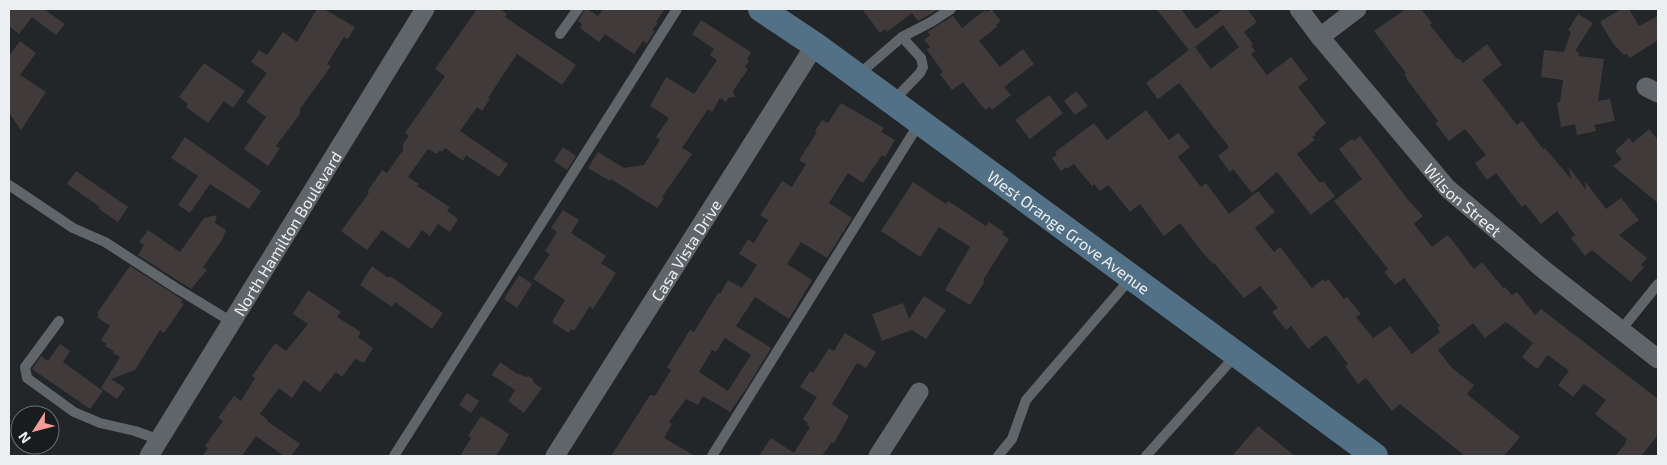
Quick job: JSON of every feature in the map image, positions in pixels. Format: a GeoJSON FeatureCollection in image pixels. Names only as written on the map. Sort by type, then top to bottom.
{"type":"FeatureCollection","features":[{"type":"Feature","properties":{"kind":"street","name":"North Hamilton Boulevard"},"geometry":{"type":"LineString","coordinates":[[150,456],[425,9]]}},
{"type":"Feature","properties":{"kind":"street","name":"West Orange Grove Avenue"},"geometry":{"type":"LineString","coordinates":[[761,9],[858,76],[1375,456]]}},
{"type":"Feature","properties":{"kind":"street","name":"Wilson Street"},"geometry":{"type":"LineString","coordinates":[[1299,9],[1320,38],[1447,188],[1544,270],[1658,359]]}},
{"type":"Feature","properties":{"kind":"street"},"geometry":{"type":"LineString","coordinates":[[1320,38],[1357,9]]}},
{"type":"Feature","properties":{"kind":"street","name":"Casa Vista Drive"},"geometry":{"type":"LineString","coordinates":[[555,456],[815,45]]}},
{"type":"Feature","properties":{"kind":"street"},"geometry":{"type":"LineString","coordinates":[[878,456],[919,392]]}},
{"type":"Feature","properties":{"kind":"lane"},"geometry":{"type":"LineString","coordinates":[[560,34],[578,9]]}},
{"type":"Feature","properties":{"kind":"lane"},"geometry":{"type":"LineString","coordinates":[[394,456],[677,9]]}},
{"type":"Feature","properties":{"kind":"lane"},"geometry":{"type":"LineString","coordinates":[[858,76],[902,37],[951,9]]}},
{"type":"Feature","properties":{"kind":"lane"},"geometry":{"type":"LineString","coordinates":[[892,101],[920,73],[923,67],[921,58],[902,37]]}},
{"type":"Feature","properties":{"kind":"lane"},"geometry":{"type":"LineString","coordinates":[[712,456],[920,122]]}},
{"type":"Feature","properties":{"kind":"lane"},"geometry":{"type":"LineString","coordinates":[[9,185],[73,228],[105,242],[232,322]]}},
{"type":"Feature","properties":{"kind":"lane"},"geometry":{"type":"LineString","coordinates":[[998,456],[1012,439],[1026,400],[1132,277]]}},
{"type":"Feature","properties":{"kind":"lane"},"geometry":{"type":"LineString","coordinates":[[1621,330],[1658,284]]}},
{"type":"Feature","properties":{"kind":"lane"},"geometry":{"type":"LineString","coordinates":[[59,320],[25,367],[27,378],[74,412],[100,423],[135,431],[160,440]]}},
{"type":"Feature","properties":{"kind":"lane"},"geometry":{"type":"LineString","coordinates":[[1146,456],[1237,355]]}},
{"type":"Feature","properties":{"kind":"building"},"geometry":{"type":"Polygon","coordinates":[[[9,9],[44,9],[65,24],[56,35],[32,17],[19,34],[9,26],[9,9]]]}},
{"type":"Feature","properties":{"kind":"building"},"geometry":{"type":"Polygon","coordinates":[[[317,9],[324,9],[355,27],[348,39],[344,37],[327,64],[331,66],[300,109],[300,114],[276,146],[280,148],[268,166],[244,149],[266,117],[246,102],[267,73],[251,62],[259,50],[267,55],[283,32],[297,42],[317,9]]]}},
{"type":"Feature","properties":{"kind":"building"},"geometry":{"type":"Polygon","coordinates":[[[477,9],[500,9],[507,14],[505,17],[576,65],[562,85],[517,54],[488,98],[490,99],[482,111],[477,107],[460,131],[508,164],[499,177],[466,155],[463,161],[445,148],[437,154],[428,149],[408,177],[419,184],[417,186],[450,207],[447,211],[458,219],[450,232],[438,224],[430,236],[422,230],[409,249],[382,230],[367,250],[341,231],[369,193],[367,192],[382,170],[387,173],[403,150],[403,144],[409,136],[405,133],[445,76],[435,69],[477,9]]]}},
{"type":"Feature","properties":{"kind":"building"},"geometry":{"type":"Polygon","coordinates":[[[585,9],[598,16],[603,9],[665,9],[656,22],[658,23],[652,30],[655,31],[647,43],[643,41],[634,54],[605,34],[599,42],[580,28],[582,24],[578,21],[585,9]]]}},
{"type":"Feature","properties":{"kind":"building"},"geometry":{"type":"Polygon","coordinates":[[[862,9],[939,9],[918,21],[912,13],[887,32],[885,29],[880,33],[862,9]]]}},
{"type":"Feature","properties":{"kind":"building"},"geometry":{"type":"Polygon","coordinates":[[[991,9],[1001,21],[996,25],[998,26],[979,41],[1000,67],[1023,49],[1034,64],[1004,87],[1011,95],[992,110],[990,107],[985,110],[963,82],[952,90],[940,74],[943,72],[927,50],[930,47],[924,40],[930,35],[927,32],[953,16],[962,28],[985,10],[987,12],[991,9]]]}},
{"type":"Feature","properties":{"kind":"building"},"geometry":{"type":"Polygon","coordinates":[[[1156,9],[1181,9],[1196,29],[1223,9],[1247,9],[1257,22],[1244,32],[1253,44],[1251,46],[1255,51],[1251,54],[1267,75],[1291,57],[1308,79],[1298,87],[1326,123],[1312,137],[1315,140],[1297,154],[1319,182],[1324,182],[1335,196],[1311,215],[1277,172],[1252,193],[1233,169],[1230,172],[1218,156],[1229,147],[1179,83],[1158,99],[1146,83],[1189,50],[1156,9]],[[1223,25],[1195,47],[1211,69],[1239,47],[1223,25]]]}},
{"type":"Feature","properties":{"kind":"building"},"geometry":{"type":"Polygon","coordinates":[[[1406,9],[1421,9],[1432,23],[1430,25],[1457,59],[1459,58],[1463,63],[1487,44],[1502,65],[1482,80],[1517,125],[1522,121],[1543,149],[1545,148],[1571,179],[1569,167],[1586,190],[1585,181],[1606,209],[1621,198],[1639,220],[1619,235],[1647,258],[1641,265],[1644,267],[1631,282],[1592,250],[1585,256],[1571,238],[1575,235],[1557,211],[1541,224],[1525,204],[1522,207],[1496,173],[1487,180],[1475,163],[1486,155],[1465,129],[1449,141],[1435,123],[1438,121],[1406,78],[1404,74],[1406,73],[1374,31],[1406,9]]]}},
{"type":"Feature","properties":{"kind":"building"},"geometry":{"type":"Polygon","coordinates":[[[1621,9],[1629,9],[1639,26],[1658,16],[1658,40],[1630,58],[1614,45],[1600,22],[1621,9]]]}},
{"type":"Feature","properties":{"kind":"building"},"geometry":{"type":"Polygon","coordinates":[[[1578,14],[1593,23],[1575,51],[1579,52],[1578,56],[1604,59],[1598,101],[1610,99],[1615,121],[1594,125],[1596,131],[1577,135],[1575,124],[1561,127],[1557,103],[1560,102],[1563,80],[1541,77],[1544,50],[1564,52],[1571,32],[1568,30],[1578,14]]]}},
{"type":"Feature","properties":{"kind":"building"},"geometry":{"type":"Polygon","coordinates":[[[701,20],[751,52],[745,67],[748,69],[733,91],[735,97],[728,98],[726,102],[720,98],[712,112],[708,109],[682,148],[692,154],[662,197],[664,198],[657,208],[611,179],[610,181],[588,168],[598,152],[624,168],[644,165],[660,140],[656,137],[669,118],[650,106],[666,77],[694,94],[717,60],[710,55],[714,49],[692,34],[701,20]]]}},
{"type":"Feature","properties":{"kind":"building"},"geometry":{"type":"Polygon","coordinates":[[[20,41],[36,53],[20,75],[46,92],[21,130],[9,113],[9,56],[20,41]]]}},
{"type":"Feature","properties":{"kind":"building"},"geometry":{"type":"Polygon","coordinates":[[[204,63],[245,91],[233,108],[224,101],[208,123],[186,107],[188,104],[179,97],[204,63]]]}},
{"type":"Feature","properties":{"kind":"building"},"geometry":{"type":"Polygon","coordinates":[[[1076,91],[1088,106],[1075,115],[1064,101],[1076,91]]]}},
{"type":"Feature","properties":{"kind":"building"},"geometry":{"type":"Polygon","coordinates":[[[1049,95],[1063,113],[1030,139],[1015,120],[1049,95]]]}},
{"type":"Feature","properties":{"kind":"building"},"geometry":{"type":"Polygon","coordinates":[[[841,103],[884,128],[881,132],[895,140],[885,157],[882,155],[863,183],[848,173],[829,203],[852,218],[827,258],[801,242],[787,264],[812,280],[789,319],[755,297],[736,326],[771,348],[746,389],[730,412],[703,396],[698,405],[686,399],[669,422],[672,424],[664,438],[695,456],[611,456],[650,395],[655,396],[671,370],[667,367],[690,330],[694,332],[718,293],[720,294],[728,280],[742,288],[757,265],[739,254],[748,239],[754,243],[768,220],[760,215],[782,181],[792,187],[806,164],[799,160],[817,132],[815,131],[822,120],[828,123],[841,103]],[[725,338],[716,352],[712,350],[699,372],[728,391],[751,355],[725,338]]]}},
{"type":"Feature","properties":{"kind":"building"},"geometry":{"type":"Polygon","coordinates":[[[1146,110],[1169,140],[1178,133],[1190,147],[1178,157],[1201,187],[1206,183],[1229,214],[1258,191],[1275,212],[1255,228],[1274,252],[1280,247],[1312,288],[1323,279],[1325,282],[1328,279],[1344,299],[1347,297],[1361,314],[1356,317],[1373,338],[1390,326],[1412,354],[1440,332],[1437,328],[1440,326],[1404,278],[1395,285],[1384,272],[1388,269],[1334,201],[1362,179],[1339,149],[1352,139],[1354,141],[1360,136],[1408,200],[1423,216],[1414,224],[1432,247],[1448,235],[1474,269],[1482,262],[1503,288],[1505,287],[1512,295],[1517,292],[1535,315],[1541,309],[1658,399],[1658,435],[1641,456],[1615,456],[1627,439],[1595,414],[1606,400],[1584,384],[1573,397],[1558,385],[1569,371],[1548,355],[1537,369],[1522,357],[1533,343],[1506,322],[1485,338],[1473,323],[1438,350],[1452,368],[1474,385],[1467,394],[1520,437],[1504,456],[1465,456],[1400,404],[1392,411],[1366,378],[1358,384],[1345,366],[1348,364],[1326,335],[1308,349],[1291,326],[1286,330],[1272,312],[1278,308],[1260,286],[1244,298],[1202,252],[1180,223],[1164,236],[1140,204],[1130,212],[1108,185],[1100,191],[1094,184],[1092,186],[1074,164],[1061,171],[1052,158],[1057,155],[1055,152],[1094,123],[1107,140],[1146,110]]]}},
{"type":"Feature","properties":{"kind":"building"},"geometry":{"type":"Polygon","coordinates":[[[1649,129],[1658,140],[1658,203],[1613,166],[1622,159],[1615,151],[1629,138],[1633,143],[1649,129]]]}},
{"type":"Feature","properties":{"kind":"building"},"geometry":{"type":"Polygon","coordinates":[[[185,137],[261,191],[249,209],[210,184],[190,213],[178,205],[198,176],[171,158],[185,137]]]}},
{"type":"Feature","properties":{"kind":"building"},"geometry":{"type":"Polygon","coordinates":[[[563,147],[576,156],[567,170],[554,161],[563,147]]]}},
{"type":"Feature","properties":{"kind":"building"},"geometry":{"type":"Polygon","coordinates":[[[76,171],[128,207],[118,222],[67,184],[76,171]]]}},
{"type":"Feature","properties":{"kind":"building"},"geometry":{"type":"Polygon","coordinates":[[[913,182],[946,204],[948,201],[986,226],[989,222],[1004,232],[1002,234],[1009,239],[983,280],[985,281],[970,305],[945,290],[970,247],[939,227],[920,257],[881,231],[913,182]]]}},
{"type":"Feature","properties":{"kind":"building"},"geometry":{"type":"Polygon","coordinates":[[[563,210],[579,220],[571,233],[606,256],[601,263],[616,273],[593,309],[590,306],[574,331],[571,329],[569,333],[552,322],[565,300],[533,279],[550,254],[545,251],[557,232],[551,228],[563,210]]]}},
{"type":"Feature","properties":{"kind":"building"},"geometry":{"type":"Polygon","coordinates":[[[217,215],[215,223],[226,230],[222,240],[203,267],[207,270],[191,289],[138,255],[144,245],[139,242],[148,230],[180,252],[204,218],[217,215]]]}},
{"type":"Feature","properties":{"kind":"building"},"geometry":{"type":"Polygon","coordinates":[[[130,266],[183,300],[181,302],[184,304],[164,333],[160,330],[135,370],[111,379],[125,388],[117,399],[101,388],[120,357],[105,346],[107,344],[101,340],[110,326],[97,317],[99,314],[97,313],[130,266]]]}},
{"type":"Feature","properties":{"kind":"building"},"geometry":{"type":"Polygon","coordinates":[[[372,266],[388,278],[390,276],[443,313],[432,329],[395,302],[392,307],[360,285],[372,266]]]}},
{"type":"Feature","properties":{"kind":"building"},"geometry":{"type":"Polygon","coordinates":[[[519,275],[532,284],[517,308],[504,299],[519,275]]]}},
{"type":"Feature","properties":{"kind":"building"},"geometry":{"type":"Polygon","coordinates":[[[308,290],[341,312],[337,317],[361,332],[358,337],[373,348],[364,363],[355,359],[342,377],[336,372],[320,392],[304,380],[292,398],[279,388],[260,414],[300,444],[291,456],[284,456],[256,436],[242,456],[202,456],[208,448],[205,446],[223,421],[218,418],[234,396],[241,401],[255,378],[252,376],[275,343],[286,351],[308,324],[293,314],[308,290]]]}},
{"type":"Feature","properties":{"kind":"building"},"geometry":{"type":"Polygon","coordinates":[[[924,296],[946,310],[926,339],[912,330],[882,341],[872,314],[903,303],[909,319],[924,296]]]}},
{"type":"Feature","properties":{"kind":"building"},"geometry":{"type":"Polygon","coordinates":[[[845,333],[876,352],[866,368],[857,363],[832,404],[849,416],[834,443],[832,442],[822,456],[759,456],[771,438],[794,453],[810,427],[803,419],[817,397],[800,387],[810,371],[813,373],[829,348],[834,351],[845,333]]]}},
{"type":"Feature","properties":{"kind":"building"},"geometry":{"type":"Polygon","coordinates":[[[60,344],[70,351],[63,362],[103,391],[90,409],[32,369],[41,356],[48,361],[60,344]]]}},
{"type":"Feature","properties":{"kind":"building"},"geometry":{"type":"Polygon","coordinates":[[[500,362],[516,373],[533,379],[534,383],[542,388],[524,413],[508,401],[515,390],[492,375],[500,362]]]}},
{"type":"Feature","properties":{"kind":"building"},"geometry":{"type":"Polygon","coordinates":[[[467,393],[479,401],[471,413],[459,405],[467,393]]]}},
{"type":"Feature","properties":{"kind":"building"},"geometry":{"type":"Polygon","coordinates":[[[481,416],[509,434],[505,442],[496,456],[460,456],[471,438],[468,436],[481,416]]]}},
{"type":"Feature","properties":{"kind":"building"},"geometry":{"type":"Polygon","coordinates":[[[1258,426],[1295,456],[1232,456],[1258,426]]]}}]}
